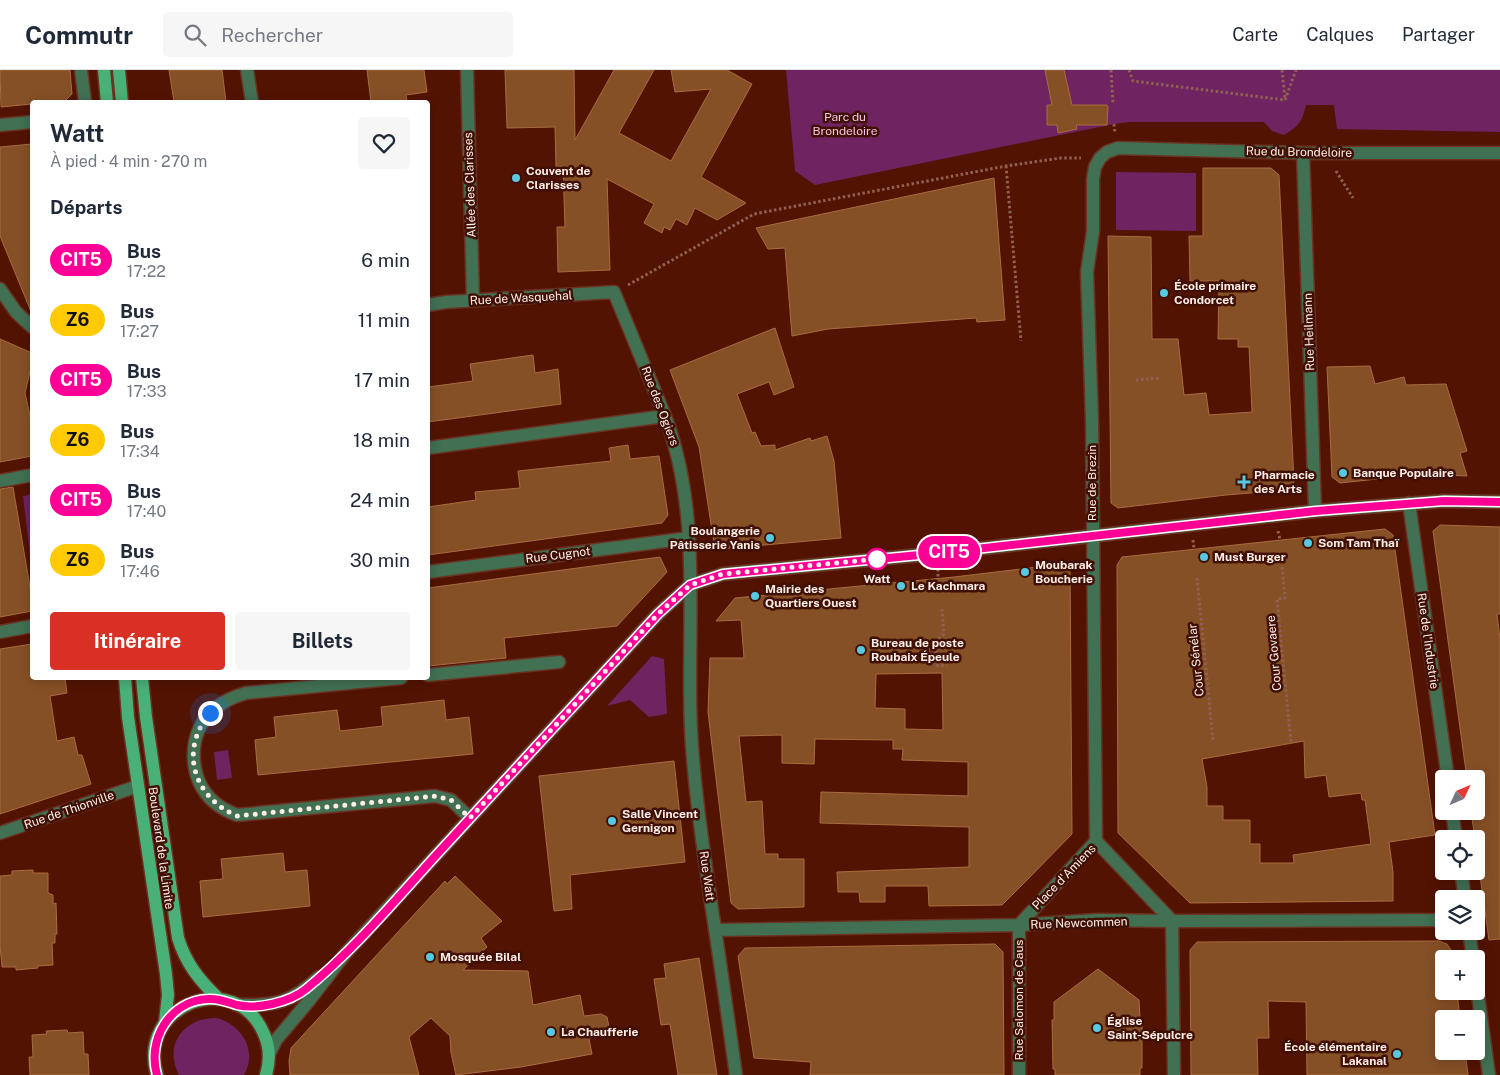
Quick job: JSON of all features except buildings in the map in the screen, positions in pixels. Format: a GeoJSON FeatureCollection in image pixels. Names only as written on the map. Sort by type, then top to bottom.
{"type":"FeatureCollection","features":[{"type":"Feature","properties":{"kind":"main road"},"geometry":{"type":"LineString","coordinates":[[104,70],[107,100]]}},
{"type":"Feature","properties":{"kind":"main road"},"geometry":{"type":"LineString","coordinates":[[119,70],[122,100]]}},
{"type":"Feature","properties":{"kind":"main road","name":"Boulevard de la Limite"},"geometry":{"type":"LineString","coordinates":[[124,680],[159,936],[166,974],[168,996],[165,1022]]}},
{"type":"Feature","properties":{"kind":"main road","name":"Boulevard de la Limite"},"geometry":{"type":"LineString","coordinates":[[142,680],[178,938],[190,967],[201,982],[219,999]]}},
{"type":"Feature","properties":{"kind":"main road"},"geometry":{"type":"LineString","coordinates":[[157,1075],[154,1060],[155,1046],[165,1022],[186,1004],[206,999],[219,999],[237,1005],[250,1014],[260,1025],[266,1039],[269,1054],[266,1075]]}},
{"type":"Feature","properties":{"kind":"street"},"geometry":{"type":"LineString","coordinates":[[81,70],[85,100]]}},
{"type":"Feature","properties":{"kind":"street"},"geometry":{"type":"LineString","coordinates":[[247,70],[252,100]]}},
{"type":"Feature","properties":{"kind":"street","name":"Allée des Clarisses"},"geometry":{"type":"LineString","coordinates":[[467,70],[473,300]]}},
{"type":"Feature","properties":{"kind":"street"},"geometry":{"type":"LineString","coordinates":[[0,125],[30,122]]}},
{"type":"Feature","properties":{"kind":"street","name":"Rue du Brondeloire"},"geometry":{"type":"LineString","coordinates":[[1100,158],[1107,152],[1118,148],[1303,153],[1500,153]]}},
{"type":"Feature","properties":{"kind":"street","name":"Rue Heilmann"},"geometry":{"type":"LineString","coordinates":[[1303,153],[1316,511]]}},
{"type":"Feature","properties":{"kind":"street","name":"Rue de Brezin"},"geometry":{"type":"LineString","coordinates":[[1096,841],[1092,420],[1088,272],[1093,230],[1093,179],[1100,158]]}},
{"type":"Feature","properties":{"kind":"street"},"geometry":{"type":"LineString","coordinates":[[0,289],[16,312],[30,325]]}},
{"type":"Feature","properties":{"kind":"street","name":"Rue de Wasquehal"},"geometry":{"type":"LineString","coordinates":[[430,305],[473,300],[614,292]]}},
{"type":"Feature","properties":{"kind":"street","name":"Rue des Ogiers"},"geometry":{"type":"LineString","coordinates":[[614,292],[665,416],[680,465],[689,538],[690,585]]}},
{"type":"Feature","properties":{"kind":"street"},"geometry":{"type":"LineString","coordinates":[[430,448],[665,416]]}},
{"type":"Feature","properties":{"kind":"street"},"geometry":{"type":"LineString","coordinates":[[0,481],[30,476]]}},
{"type":"Feature","properties":{"kind":"street"},"geometry":{"type":"LineString","coordinates":[[269,1054],[276,1040],[345,954],[653,619],[690,585],[723,574],[940,553],[1316,511],[1444,501],[1500,502]]}},
{"type":"Feature","properties":{"kind":"street","name":"Rue de l'Industrie"},"geometry":{"type":"LineString","coordinates":[[1409,503],[1447,770]]}},
{"type":"Feature","properties":{"kind":"street","name":"Rue Cugnot"},"geometry":{"type":"LineString","coordinates":[[430,572],[689,538]]}},
{"type":"Feature","properties":{"kind":"street","name":"Rue Watt"},"geometry":{"type":"LineString","coordinates":[[690,585],[691,731],[702,834],[736,1075]]}},
{"type":"Feature","properties":{"kind":"street"},"geometry":{"type":"LineString","coordinates":[[0,632],[30,626]]}},
{"type":"Feature","properties":{"kind":"street"},"geometry":{"type":"LineString","coordinates":[[430,675],[558,662]]}},
{"type":"Feature","properties":{"kind":"street"},"geometry":{"type":"LineString","coordinates":[[380,680],[246,693],[232,697],[219,705],[202,722],[193,749],[196,776],[203,790],[213,801],[237,816],[436,796],[451,800],[470,818]]}},
{"type":"Feature","properties":{"kind":"street","name":"Rue de Thionville"},"geometry":{"type":"LineString","coordinates":[[0,833],[138,786]]}},
{"type":"Feature","properties":{"kind":"street","name":"Place d'Amiens"},"geometry":{"type":"LineString","coordinates":[[1019,926],[1096,841],[1172,921]]}},
{"type":"Feature","properties":{"kind":"street","name":"Rue Newcommen"},"geometry":{"type":"LineString","coordinates":[[715,930],[1019,926],[1097,920],[1435,920]]}},
{"type":"Feature","properties":{"kind":"street"},"geometry":{"type":"LineString","coordinates":[[1172,921],[1174,1075]]}},
{"type":"Feature","properties":{"kind":"street","name":"Rue Salomon de Caus"},"geometry":{"type":"LineString","coordinates":[[1019,926],[1019,1075]]}},
{"type":"Feature","properties":{"kind":"street"},"geometry":{"type":"LineString","coordinates":[[237,1005],[264,1005],[290,999],[305,990],[345,954]]}},
{"type":"Feature","properties":{"kind":"street"},"geometry":{"type":"LineString","coordinates":[[1479,1000],[1490,1075]]}},
{"type":"Feature","properties":{"kind":"path"},"geometry":{"type":"LineString","coordinates":[[1111,70],[1113,103]]}},
{"type":"Feature","properties":{"kind":"path"},"geometry":{"type":"LineString","coordinates":[[1130,70],[1133,81],[1285,100]]}},
{"type":"Feature","properties":{"kind":"path"},"geometry":{"type":"LineString","coordinates":[[1282,70],[1285,100]]}},
{"type":"Feature","properties":{"kind":"path"},"geometry":{"type":"LineString","coordinates":[[1285,100],[1296,70]]}},
{"type":"Feature","properties":{"kind":"path"},"geometry":{"type":"LineString","coordinates":[[1324,153],[1353,198]]}},
{"type":"Feature","properties":{"kind":"path"},"geometry":{"type":"LineString","coordinates":[[614,292],[754,214],[1006,166],[1060,158],[1100,158]]}},
{"type":"Feature","properties":{"kind":"path"},"geometry":{"type":"LineString","coordinates":[[1006,166],[1021,341]]}},
{"type":"Feature","properties":{"kind":"path"},"geometry":{"type":"LineString","coordinates":[[1136,380],[1161,378]]}},
{"type":"Feature","properties":{"kind":"path","name":"Cour Govaere"},"geometry":{"type":"LineString","coordinates":[[1282,567],[1285,598],[1278,599],[1291,743]]}},
{"type":"Feature","properties":{"kind":"path","name":"Cour Sénélar"},"geometry":{"type":"LineString","coordinates":[[1197,578],[1213,740]]}},
{"type":"Feature","properties":{"kind":"path"},"geometry":{"type":"LineString","coordinates":[[942,610],[944,634],[936,641],[936,666],[947,666]]}},
{"type":"Feature","properties":{"kind":"green space","name":"Parc du Brondeloire"},"geometry":{"type":"Polygon","coordinates":[[[786,70],[1500,70],[1500,132],[1337,129],[1334,105],[1306,105],[1300,123],[1284,135],[1272,131],[1264,122],[1130,122],[815,185],[795,171],[786,70]]]}},
{"type":"Feature","properties":{"kind":"green space"},"geometry":{"type":"Polygon","coordinates":[[[1116,172],[1196,173],[1196,231],[1116,230],[1116,172]]]}},
{"type":"Feature","properties":{"kind":"green space"},"geometry":{"type":"Polygon","coordinates":[[[30,494],[30,554],[23,496],[30,494]]]}},
{"type":"Feature","properties":{"kind":"green space"},"geometry":{"type":"Polygon","coordinates":[[[652,656],[664,659],[667,714],[649,717],[630,700],[607,706],[652,656]]]}},
{"type":"Feature","properties":{"kind":"green space"},"geometry":{"type":"Polygon","coordinates":[[[228,750],[232,778],[217,780],[214,752],[228,750]]]}},
{"type":"Feature","properties":{"kind":"green space"},"geometry":{"type":"Polygon","coordinates":[[[217,1018],[234,1026],[245,1040],[249,1057],[244,1075],[179,1075],[174,1053],[175,1044],[180,1035],[195,1022],[217,1018]]]}},
{"type":"Feature","properties":{"kind":"bus line","name":"CIT5"},"geometry":{"type":"LineString","coordinates":[[157,1075],[154,1060],[156,1040],[165,1022],[186,1004],[206,999],[219,999],[237,1005],[255,1006],[282,1002],[305,990],[345,954],[658,614],[690,585],[723,574],[940,553],[1276,515],[1444,501],[1500,502]]}},
{"type":"Feature","properties":{"kind":"place","name":"Couvent de Clarisses"},"geometry":{"type":"Point","coordinates":[516,178]}},
{"type":"Feature","properties":{"kind":"place","name":"École primaire Condorcet"},"geometry":{"type":"Point","coordinates":[1164,293]}},
{"type":"Feature","properties":{"kind":"place","name":"Banque Populaire"},"geometry":{"type":"Point","coordinates":[1343,473]}},
{"type":"Feature","properties":{"kind":"place","name":"Pharmacie des Arts"},"geometry":{"type":"Point","coordinates":[1244,482]}},
{"type":"Feature","properties":{"kind":"place","name":"Boulangerie Pâtisserie Yanis"},"geometry":{"type":"Point","coordinates":[770,538]}},
{"type":"Feature","properties":{"kind":"place","name":"Som Tam Thaï"},"geometry":{"type":"Point","coordinates":[1308,543]}},
{"type":"Feature","properties":{"kind":"place","name":"Must Burger"},"geometry":{"type":"Point","coordinates":[1204,557]}},
{"type":"Feature","properties":{"kind":"place","name":"Watt"},"geometry":{"type":"Point","coordinates":[877,559]}},
{"type":"Feature","properties":{"kind":"place","name":"Moubarak Boucherie"},"geometry":{"type":"Point","coordinates":[1025,572]}},
{"type":"Feature","properties":{"kind":"place","name":"Le Kachmara"},"geometry":{"type":"Point","coordinates":[901,586]}},
{"type":"Feature","properties":{"kind":"place","name":"Mairie des Quartiers Ouest"},"geometry":{"type":"Point","coordinates":[755,596]}},
{"type":"Feature","properties":{"kind":"place","name":"Bureau de poste Roubaix Épeule"},"geometry":{"type":"Point","coordinates":[861,650]}},
{"type":"Feature","properties":{"kind":"place","name":"Salle Vincent Gernigon"},"geometry":{"type":"Point","coordinates":[612,821]}},
{"type":"Feature","properties":{"kind":"place","name":"Mosquée Bilal"},"geometry":{"type":"Point","coordinates":[430,957]}},
{"type":"Feature","properties":{"kind":"place","name":"Église Saint-Sépulcre"},"geometry":{"type":"Point","coordinates":[1097,1028]}},
{"type":"Feature","properties":{"kind":"place","name":"La Chaufferie"},"geometry":{"type":"Point","coordinates":[551,1032]}},
{"type":"Feature","properties":{"kind":"place","name":"École élémentaire Lakanal"},"geometry":{"type":"Point","coordinates":[1397,1054]}},
{"type":"Feature","properties":{"kind":"route"},"geometry":{"type":"LineString","coordinates":[[210,713],[202,722],[193,749],[196,776],[203,790],[213,801],[237,816],[436,796],[451,800],[470,818],[658,614],[690,585],[723,574],[877,559]]}}]}
